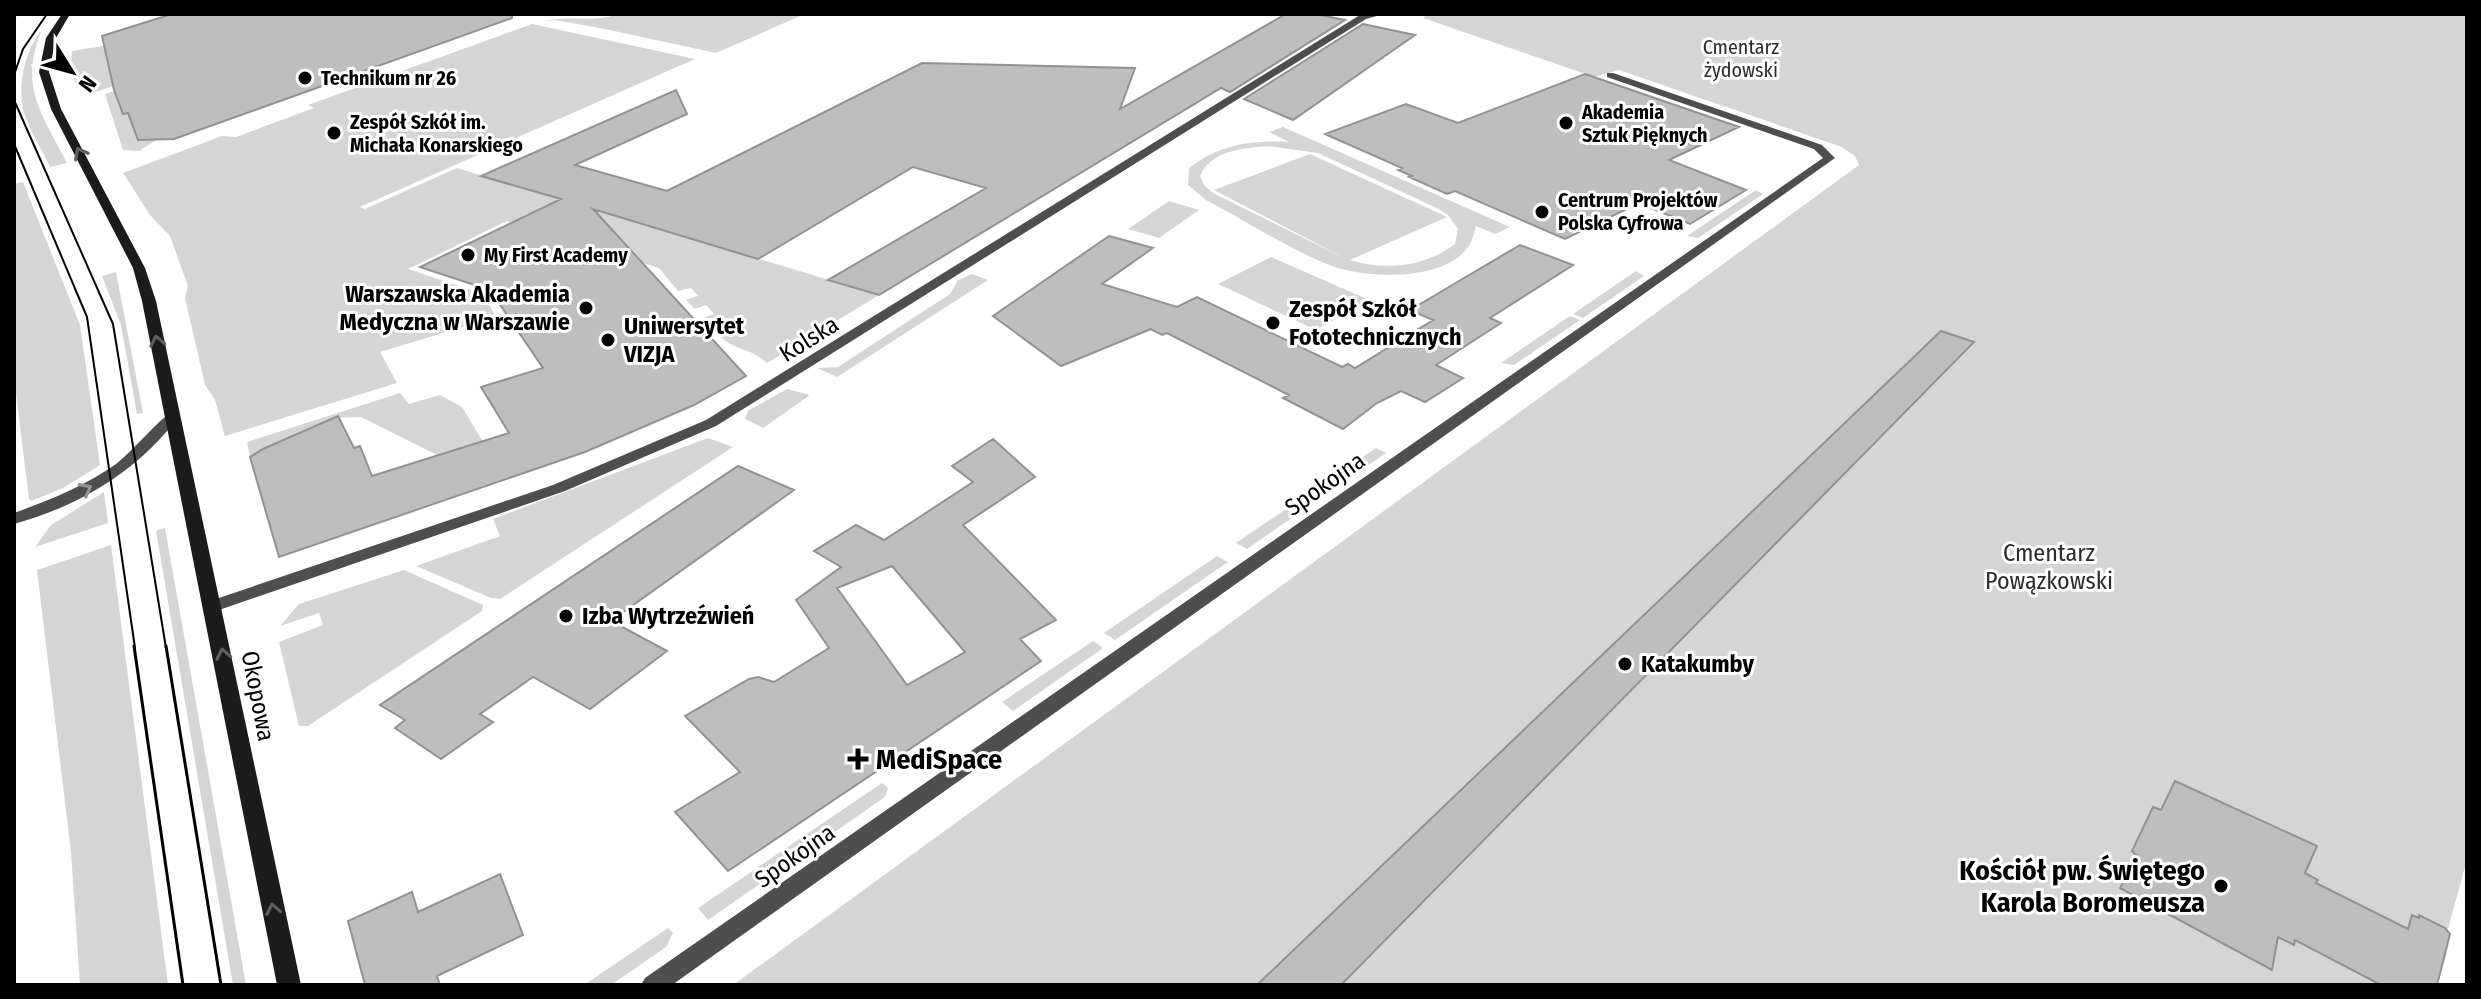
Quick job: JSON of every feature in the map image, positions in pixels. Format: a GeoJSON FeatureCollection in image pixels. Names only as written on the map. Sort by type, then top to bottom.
{"type":"FeatureCollection","features":[{"type":"Feature","properties":{"kind":"main road","name":"Okopowa"},"geometry":{"type":"LineString","coordinates":[[66,14],[51,38],[44,72],[56,109],[139,268],[149,301],[289,985]]}},
{"type":"Feature","properties":{"kind":"street","name":"Kolska"},"geometry":{"type":"LineString","coordinates":[[213,606],[559,488],[711,423],[1363,17],[1380,14]]}},
{"type":"Feature","properties":{"kind":"street","name":"Spokojna"},"geometry":{"type":"LineString","coordinates":[[653,985],[1830,158],[1818,147],[1610,75]]}},
{"type":"Feature","properties":{"kind":"street"},"geometry":{"type":"LineString","coordinates":[[14,519],[84,490],[124,466],[156,440],[171,417]]}},
{"type":"Feature","properties":{"kind":"green space"},"geometry":{"type":"Polygon","coordinates":[[[618,14],[805,14],[716,53],[605,29],[555,20],[543,21],[618,14]]]}},
{"type":"Feature","properties":{"kind":"green space","name":"Cmentarz Powązkowski"},"geometry":{"type":"Polygon","coordinates":[[[1428,14],[2467,14],[2467,860],[2447,932],[2450,934],[2444,950],[2447,953],[2437,985],[733,985],[1859,165],[1855,156],[1842,147],[1619,70],[1594,77],[1423,18],[1428,14]]]}},
{"type":"Feature","properties":{"kind":"green space"},"geometry":{"type":"Polygon","coordinates":[[[532,24],[695,59],[360,207],[365,209],[457,168],[879,295],[767,363],[721,337],[733,332],[725,322],[712,326],[703,318],[714,314],[706,305],[695,309],[686,300],[698,296],[691,288],[678,291],[659,268],[507,221],[408,269],[483,294],[496,317],[380,352],[397,383],[225,436],[215,400],[205,385],[185,298],[188,286],[170,236],[150,215],[123,173],[222,136],[236,137],[314,108],[308,105],[532,24]]]}},
{"type":"Feature","properties":{"kind":"green space"},"geometry":{"type":"Polygon","coordinates":[[[42,30],[32,68],[33,84],[42,114],[67,163],[50,167],[28,124],[22,99],[22,78],[27,57],[42,30]]]}},
{"type":"Feature","properties":{"kind":"green space"},"geometry":{"type":"Polygon","coordinates":[[[109,45],[104,47],[113,86],[93,93],[76,87],[71,64],[72,51],[109,45]]]}},
{"type":"Feature","properties":{"kind":"green space"},"geometry":{"type":"Polygon","coordinates":[[[114,91],[123,114],[130,113],[138,140],[158,139],[139,151],[123,150],[105,94],[114,91]]]}},
{"type":"Feature","properties":{"kind":"green space"},"geometry":{"type":"Polygon","coordinates":[[[1283,127],[1510,227],[1495,234],[1476,226],[1470,244],[1459,256],[1426,271],[1385,275],[1332,266],[1284,244],[1206,200],[1188,185],[1189,168],[1212,154],[1249,143],[1289,142],[1269,132],[1283,127]],[[1269,146],[1239,150],[1212,161],[1200,176],[1213,193],[1348,260],[1214,190],[1310,154],[1447,217],[1350,260],[1377,265],[1404,265],[1431,258],[1455,244],[1458,229],[1448,215],[1439,209],[1318,153],[1269,146]]]}},
{"type":"Feature","properties":{"kind":"green space"},"geometry":{"type":"Polygon","coordinates":[[[23,182],[80,325],[100,465],[63,488],[32,501],[29,499],[14,377],[14,184],[23,182]]]}},
{"type":"Feature","properties":{"kind":"green space"},"geometry":{"type":"Polygon","coordinates":[[[1756,190],[1763,194],[1698,238],[1687,236],[1756,190]]]}},
{"type":"Feature","properties":{"kind":"green space"},"geometry":{"type":"Polygon","coordinates":[[[1169,201],[1199,210],[1159,238],[1128,229],[1169,201]]]}},
{"type":"Feature","properties":{"kind":"green space"},"geometry":{"type":"Polygon","coordinates":[[[1271,257],[1369,300],[1316,330],[1218,284],[1271,257]]]}},
{"type":"Feature","properties":{"kind":"green space"},"geometry":{"type":"Polygon","coordinates":[[[1636,271],[1644,276],[1583,318],[1573,314],[1636,271]]]}},
{"type":"Feature","properties":{"kind":"green space"},"geometry":{"type":"Polygon","coordinates":[[[116,272],[143,413],[137,414],[121,325],[102,276],[116,272]]]}},
{"type":"Feature","properties":{"kind":"green space"},"geometry":{"type":"Polygon","coordinates":[[[972,274],[988,280],[837,377],[817,368],[838,367],[950,294],[958,280],[972,274]]]}},
{"type":"Feature","properties":{"kind":"green space"},"geometry":{"type":"Polygon","coordinates":[[[1570,316],[1580,320],[1514,365],[1501,363],[1570,316]]]}},
{"type":"Feature","properties":{"kind":"green space"},"geometry":{"type":"Polygon","coordinates":[[[787,389],[810,395],[763,428],[745,419],[748,411],[787,389]]]}},
{"type":"Feature","properties":{"kind":"green space"},"geometry":{"type":"Polygon","coordinates":[[[400,393],[409,404],[440,395],[462,407],[483,442],[439,456],[361,417],[333,418],[250,457],[247,442],[400,393]]]}},
{"type":"Feature","properties":{"kind":"green space"},"geometry":{"type":"Polygon","coordinates":[[[708,438],[733,447],[500,599],[416,566],[500,536],[493,519],[708,438]]]}},
{"type":"Feature","properties":{"kind":"green space"},"geometry":{"type":"Polygon","coordinates":[[[1376,448],[1386,453],[1247,549],[1236,543],[1376,448]]]}},
{"type":"Feature","properties":{"kind":"green space"},"geometry":{"type":"Polygon","coordinates":[[[104,492],[108,523],[35,547],[51,525],[104,492]]]}},
{"type":"Feature","properties":{"kind":"green space"},"geometry":{"type":"Polygon","coordinates":[[[165,528],[246,985],[233,985],[156,531],[165,528]]]}},
{"type":"Feature","properties":{"kind":"green space"},"geometry":{"type":"Polygon","coordinates":[[[111,545],[168,985],[80,985],[71,852],[37,570],[111,545]]]}},
{"type":"Feature","properties":{"kind":"green space"},"geometry":{"type":"Polygon","coordinates":[[[1217,556],[1228,562],[1115,640],[1104,633],[1217,556]]]}},
{"type":"Feature","properties":{"kind":"green space"},"geometry":{"type":"Polygon","coordinates":[[[404,570],[483,605],[482,611],[308,726],[299,726],[279,642],[323,625],[319,613],[280,626],[299,604],[404,570]]]}},
{"type":"Feature","properties":{"kind":"green space"},"geometry":{"type":"Polygon","coordinates":[[[1093,641],[1103,648],[1013,711],[1002,702],[1093,641]]]}},
{"type":"Feature","properties":{"kind":"green space"},"geometry":{"type":"Polygon","coordinates":[[[882,783],[888,788],[885,797],[708,920],[698,908],[882,783]]]}},
{"type":"Feature","properties":{"kind":"green space"},"geometry":{"type":"Polygon","coordinates":[[[668,928],[673,933],[666,947],[611,985],[584,985],[668,928]]]}},
{"type":"Feature","properties":{"kind":"building"},"geometry":{"type":"Polygon","coordinates":[[[172,14],[512,14],[512,18],[174,139],[138,140],[128,113],[123,114],[114,90],[102,36],[172,14]]]}},
{"type":"Feature","properties":{"kind":"building"},"geometry":{"type":"Polygon","coordinates":[[[1286,14],[1315,14],[1345,20],[1230,92],[1221,88],[879,295],[828,280],[986,188],[913,167],[758,259],[593,209],[746,376],[694,405],[585,452],[279,557],[250,457],[263,449],[338,416],[354,448],[360,446],[372,476],[509,433],[481,387],[543,368],[490,290],[420,267],[561,199],[481,176],[676,90],[687,114],[575,165],[667,191],[922,63],[1135,68],[1120,109],[1286,14]]]}},
{"type":"Feature","properties":{"kind":"building"},"geometry":{"type":"Polygon","coordinates":[[[1363,24],[1415,35],[1293,120],[1244,99],[1363,24]]]}},
{"type":"Feature","properties":{"kind":"building"},"geometry":{"type":"Polygon","coordinates":[[[1585,74],[1739,127],[1669,160],[1746,190],[1690,224],[1639,203],[1565,239],[1455,191],[1447,194],[1398,170],[1402,168],[1325,134],[1406,104],[1458,123],[1585,74]]]}},
{"type":"Feature","properties":{"kind":"building"},"geometry":{"type":"Polygon","coordinates":[[[1109,236],[1153,248],[1102,284],[1177,307],[1197,297],[1342,367],[1348,364],[1355,368],[1433,320],[1410,310],[1520,245],[1573,265],[1490,318],[1501,323],[1436,365],[1463,378],[1425,402],[1401,391],[1377,403],[1343,429],[1283,398],[1289,395],[1167,333],[1162,335],[1151,329],[1061,366],[993,316],[1109,236]]]}},
{"type":"Feature","properties":{"kind":"building","name":"Katakumby"},"geometry":{"type":"Polygon","coordinates":[[[1941,331],[1974,342],[1341,985],[1257,985],[1941,331]]]}},
{"type":"Feature","properties":{"kind":"building"},"geometry":{"type":"Polygon","coordinates":[[[993,439],[1035,477],[963,525],[1056,620],[1020,639],[1041,661],[728,871],[675,812],[740,772],[685,716],[749,679],[758,677],[774,682],[829,648],[796,600],[841,567],[814,551],[856,525],[884,540],[973,482],[952,466],[993,439]],[[892,566],[837,588],[907,685],[965,652],[892,566]]]}},
{"type":"Feature","properties":{"kind":"building","name":"Izba Wytrzeźwień"},"geometry":{"type":"Polygon","coordinates":[[[738,466],[794,490],[611,621],[667,651],[590,709],[533,677],[480,714],[493,722],[441,759],[395,728],[405,720],[380,705],[738,466]]]}},
{"type":"Feature","properties":{"kind":"building","name":"Kościół pw. Świętego Karola Boromeusza"},"geometry":{"type":"Polygon","coordinates":[[[2175,781],[2317,846],[2305,873],[2318,880],[2316,883],[2408,929],[2412,915],[2419,918],[2419,915],[2445,928],[2450,934],[2437,985],[2381,985],[2295,940],[2294,945],[2278,937],[2272,970],[2120,888],[2138,857],[2132,851],[2153,807],[2161,810],[2175,781]]]}},
{"type":"Feature","properties":{"kind":"building"},"geometry":{"type":"Polygon","coordinates":[[[500,874],[523,935],[437,976],[440,985],[365,985],[348,921],[412,892],[418,912],[500,874]]]}},
{"type":"Feature","properties":{"kind":"tram line"},"geometry":{"type":"LineString","coordinates":[[14,75],[23,49],[47,14]]}},
{"type":"Feature","properties":{"kind":"tram line"},"geometry":{"type":"LineString","coordinates":[[14,100],[113,324],[166,648]]}},
{"type":"Feature","properties":{"kind":"tram line"},"geometry":{"type":"LineString","coordinates":[[14,144],[87,317],[135,648]]}},
{"type":"Feature","properties":{"kind":"tram line"},"geometry":{"type":"LineString","coordinates":[[134,646],[183,985]]}},
{"type":"Feature","properties":{"kind":"tram line"},"geometry":{"type":"LineString","coordinates":[[166,646],[221,985]]}},
{"type":"Feature","properties":{"kind":"place","name":"Technikum nr 26"},"geometry":{"type":"Point","coordinates":[305,78]}},
{"type":"Feature","properties":{"kind":"place","name":"Akademia Sztuk Pięknych"},"geometry":{"type":"Point","coordinates":[1566,123]}},
{"type":"Feature","properties":{"kind":"place","name":"Zespół Szkół im. Michała Konarskiego"},"geometry":{"type":"Point","coordinates":[334,133]}},
{"type":"Feature","properties":{"kind":"place","name":"Centrum Projektów Polska Cyfrowa"},"geometry":{"type":"Point","coordinates":[1542,212]}},
{"type":"Feature","properties":{"kind":"place","name":"My First Academy"},"geometry":{"type":"Point","coordinates":[468,255]}},
{"type":"Feature","properties":{"kind":"place","name":"Warszawska Akademia Medyczna w Warszawie"},"geometry":{"type":"Point","coordinates":[586,308]}},
{"type":"Feature","properties":{"kind":"place","name":"Zespół Szkół Fototechnicznych"},"geometry":{"type":"Point","coordinates":[1273,323]}},
{"type":"Feature","properties":{"kind":"place","name":"Uniwersytet VIZJA"},"geometry":{"type":"Point","coordinates":[608,340]}},
{"type":"Feature","properties":{"kind":"place","name":"Izba Wytrzeźwień"},"geometry":{"type":"Point","coordinates":[566,616]}},
{"type":"Feature","properties":{"kind":"place","name":"Katakumby"},"geometry":{"type":"Point","coordinates":[1625,664]}},
{"type":"Feature","properties":{"kind":"place","name":"MediSpace"},"geometry":{"type":"Point","coordinates":[858,759]}},
{"type":"Feature","properties":{"kind":"place","name":"Kościół pw. Świętego Karola Boromeusza"},"geometry":{"type":"Point","coordinates":[2221,886]}},
{"type":"Feature","properties":{"kind":"park label","name":"Cmentarz żydowski"},"geometry":{"type":"Point","coordinates":[1741,58]}}]}
